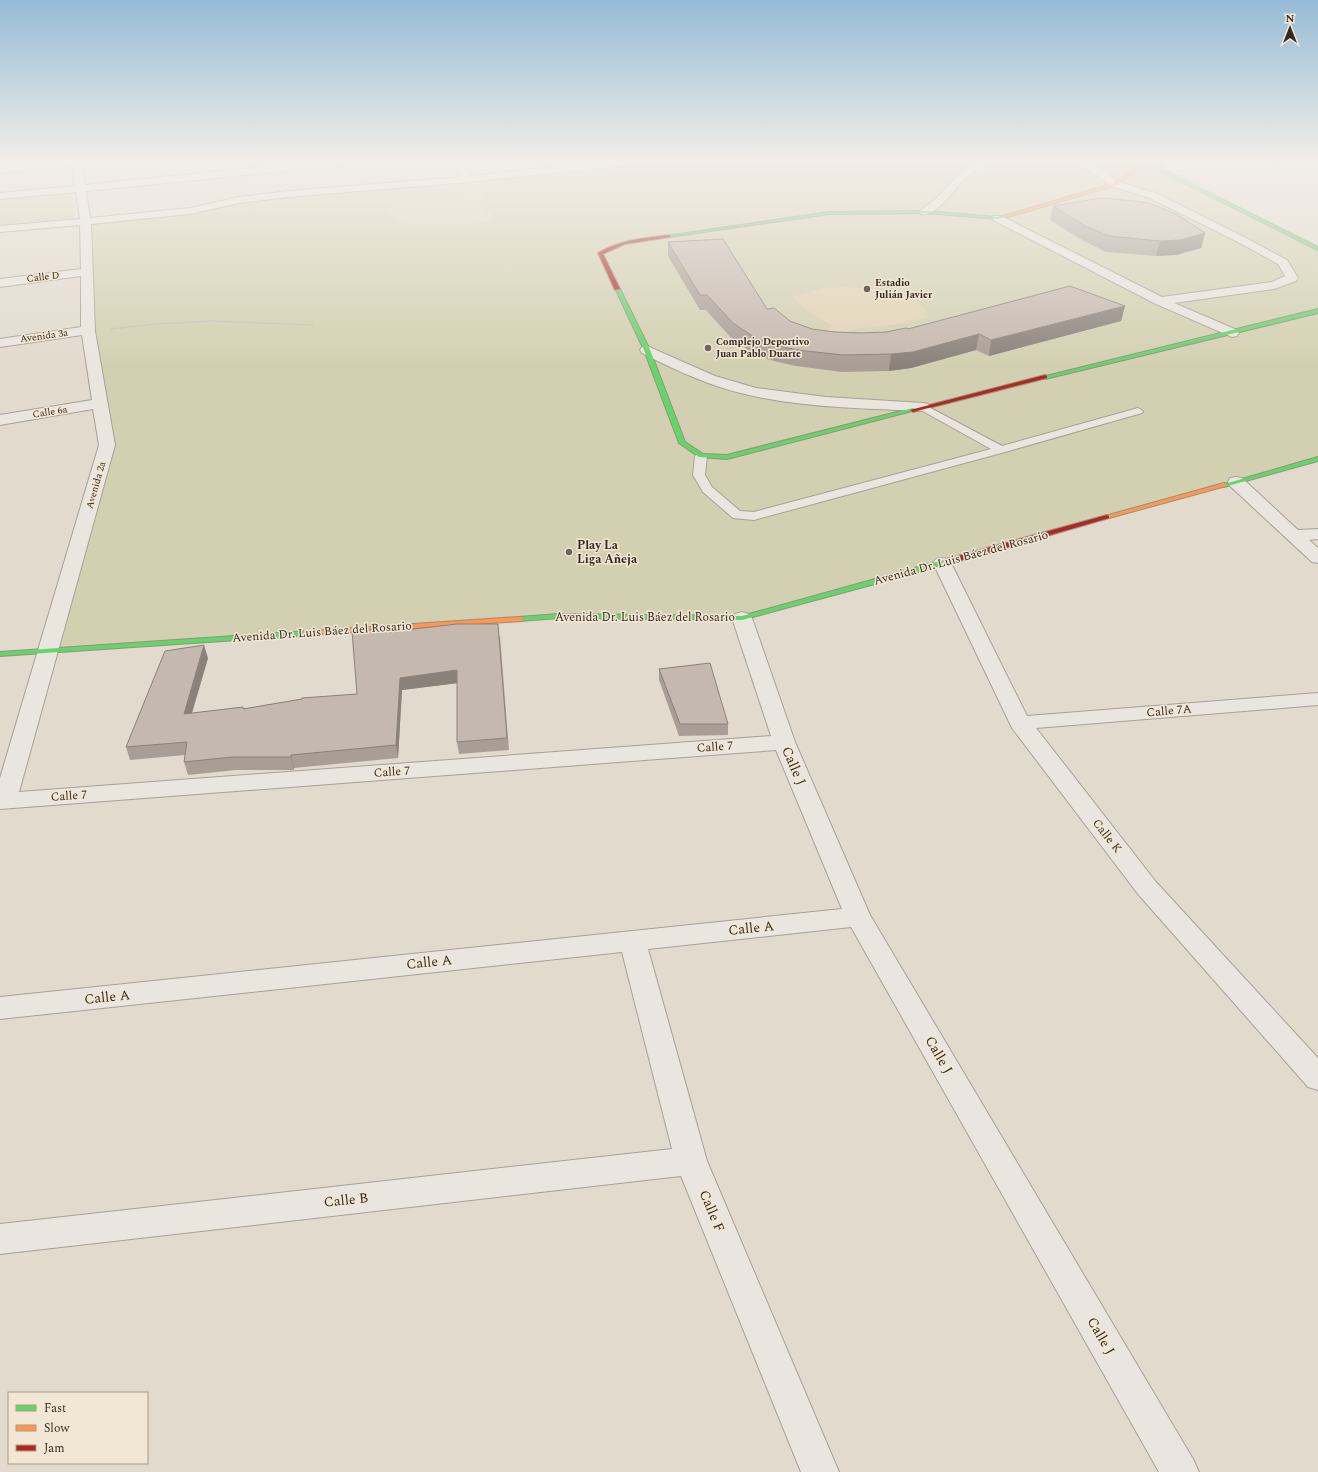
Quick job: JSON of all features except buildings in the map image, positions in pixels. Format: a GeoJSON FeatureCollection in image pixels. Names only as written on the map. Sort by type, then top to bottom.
{"type":"FeatureCollection","features":[{"type":"Feature","properties":{"kind":"street"},"geometry":{"type":"LineString","coordinates":[[0,229],[18,229]]}},
{"type":"Feature","properties":{"kind":"street"},"geometry":{"type":"LineString","coordinates":[[0,234],[49,229]]}},
{"type":"Feature","properties":{"kind":"street","name":"Avenida 2a"},"geometry":{"type":"LineString","coordinates":[[3,801],[108,445],[88,330],[85,229]]}},
{"type":"Feature","properties":{"kind":"street"},"geometry":{"type":"LineString","coordinates":[[719,229],[639,240],[610,247],[600,254],[647,350],[682,443],[701,456],[727,457],[923,407],[1318,311]]}},
{"type":"Feature","properties":{"kind":"street"},"geometry":{"type":"LineString","coordinates":[[1018,229],[1160,301],[1232,333]]}},
{"type":"Feature","properties":{"kind":"street"},"geometry":{"type":"LineString","coordinates":[[1160,301],[1274,285],[1292,278],[1283,262],[1219,229]]}},
{"type":"Feature","properties":{"kind":"street"},"geometry":{"type":"LineString","coordinates":[[1278,229],[1318,250]]}},
{"type":"Feature","properties":{"kind":"street"},"geometry":{"type":"LineString","coordinates":[[1296,229],[1318,239]]}},
{"type":"Feature","properties":{"kind":"street","name":"Calle D"},"geometry":{"type":"LineString","coordinates":[[0,283],[86,272]]}},
{"type":"Feature","properties":{"kind":"street","name":"Avenida 3a"},"geometry":{"type":"LineString","coordinates":[[0,343],[88,330]]}},
{"type":"Feature","properties":{"kind":"street"},"geometry":{"type":"LineString","coordinates":[[647,350],[684,368],[732,386],[746,389],[796,399],[923,407]]}},
{"type":"Feature","properties":{"kind":"street","name":"Calle 6a"},"geometry":{"type":"LineString","coordinates":[[0,420],[101,404]]}},
{"type":"Feature","properties":{"kind":"street","name":"Avenida Dr. Luis Báez del Rosario"},"geometry":{"type":"LineString","coordinates":[[0,654],[559,616],[742,618],[1318,459]]}},
{"type":"Feature","properties":{"kind":"street"},"geometry":{"type":"LineString","coordinates":[[1236,482],[1318,558]]}},
{"type":"Feature","properties":{"kind":"street"},"geometry":{"type":"LineString","coordinates":[[1293,535],[1318,534]]}},
{"type":"Feature","properties":{"kind":"street","name":"Calle K"},"geometry":{"type":"LineString","coordinates":[[942,563],[1020,723],[1147,888],[1318,1078]]}},
{"type":"Feature","properties":{"kind":"street","name":"Calle J"},"geometry":{"type":"LineString","coordinates":[[742,618],[784,742],[858,917],[1180,1472]]}},
{"type":"Feature","properties":{"kind":"street","name":"Calle 7A"},"geometry":{"type":"LineString","coordinates":[[1020,723],[1318,699]]}},
{"type":"Feature","properties":{"kind":"street","name":"Calle 7"},"geometry":{"type":"LineString","coordinates":[[3,801],[784,742]]}},
{"type":"Feature","properties":{"kind":"street","name":"Calle A"},"geometry":{"type":"LineString","coordinates":[[0,1008],[858,917]]}},
{"type":"Feature","properties":{"kind":"street","name":"Calle F"},"geometry":{"type":"LineString","coordinates":[[632,940],[691,1161],[820,1472]]}},
{"type":"Feature","properties":{"kind":"street","name":"Calle B"},"geometry":{"type":"LineString","coordinates":[[0,1239],[691,1161]]}},
{"type":"Feature","properties":{"kind":"lane"},"geometry":{"type":"LineString","coordinates":[[923,407],[1001,450]]}},
{"type":"Feature","properties":{"kind":"lane"},"geometry":{"type":"LineString","coordinates":[[701,456],[699,475],[707,489],[737,515],[745,517],[754,516],[1001,450],[1138,411]]}},
{"type":"Feature","properties":{"kind":"path"},"geometry":{"type":"LineString","coordinates":[[88,330],[211,321],[314,325]]}},
{"type":"Feature","properties":{"kind":"shaded area","name":"Complejo Deportivo Juan Pablo Duarte"},"geometry":{"type":"Polygon","coordinates":[[[86,229],[1276,229],[1318,250],[1318,458],[742,618],[559,616],[48,650],[107,445],[86,229]]]}},
{"type":"Feature","properties":{"kind":"sand"},"geometry":{"type":"Polygon","coordinates":[[[823,288],[867,288],[892,292],[904,296],[915,301],[924,308],[929,317],[904,323],[850,330],[847,334],[828,331],[828,328],[832,326],[806,310],[792,297],[823,288]]]}},
{"type":"Feature","properties":{"kind":"traffic: fast"},"geometry":{"type":"LineString","coordinates":[[669,236],[720,229]]}},
{"type":"Feature","properties":{"kind":"traffic: fast"},"geometry":{"type":"LineString","coordinates":[[1277,229],[1318,249]]}},
{"type":"Feature","properties":{"kind":"traffic: fast"},"geometry":{"type":"LineString","coordinates":[[617,289],[647,350],[682,443],[701,456],[727,457],[913,410]]}},
{"type":"Feature","properties":{"kind":"traffic: fast"},"geometry":{"type":"LineString","coordinates":[[1045,377],[1318,311]]}},
{"type":"Feature","properties":{"kind":"traffic: fast"},"geometry":{"type":"LineString","coordinates":[[1224,485],[1318,459]]}},
{"type":"Feature","properties":{"kind":"traffic: fast"},"geometry":{"type":"LineString","coordinates":[[519,619],[559,616],[742,618],[957,559]]}},
{"type":"Feature","properties":{"kind":"traffic: fast"},"geometry":{"type":"LineString","coordinates":[[0,654],[309,633]]}},
{"type":"Feature","properties":{"kind":"traffic: slow"},"geometry":{"type":"LineString","coordinates":[[1107,517],[1224,485]]}},
{"type":"Feature","properties":{"kind":"traffic: slow"},"geometry":{"type":"LineString","coordinates":[[309,633],[519,619]]}},
{"type":"Feature","properties":{"kind":"traffic: jam"},"geometry":{"type":"LineString","coordinates":[[617,289],[600,254],[607,249],[624,243],[669,236]]}},
{"type":"Feature","properties":{"kind":"traffic: jam"},"geometry":{"type":"LineString","coordinates":[[913,410],[1045,377]]}},
{"type":"Feature","properties":{"kind":"traffic: jam"},"geometry":{"type":"LineString","coordinates":[[957,559],[1107,517]]}},
{"type":"Feature","properties":{"kind":"place","name":"Estadio Julián Javier"},"geometry":{"type":"Point","coordinates":[867,289]}},
{"type":"Feature","properties":{"kind":"place","name":"Complejo Deportivo Juan Pablo Duarte"},"geometry":{"type":"Point","coordinates":[708,348]}},
{"type":"Feature","properties":{"kind":"place","name":"Play La Liga Añeja"},"geometry":{"type":"Point","coordinates":[569,552]}}]}
